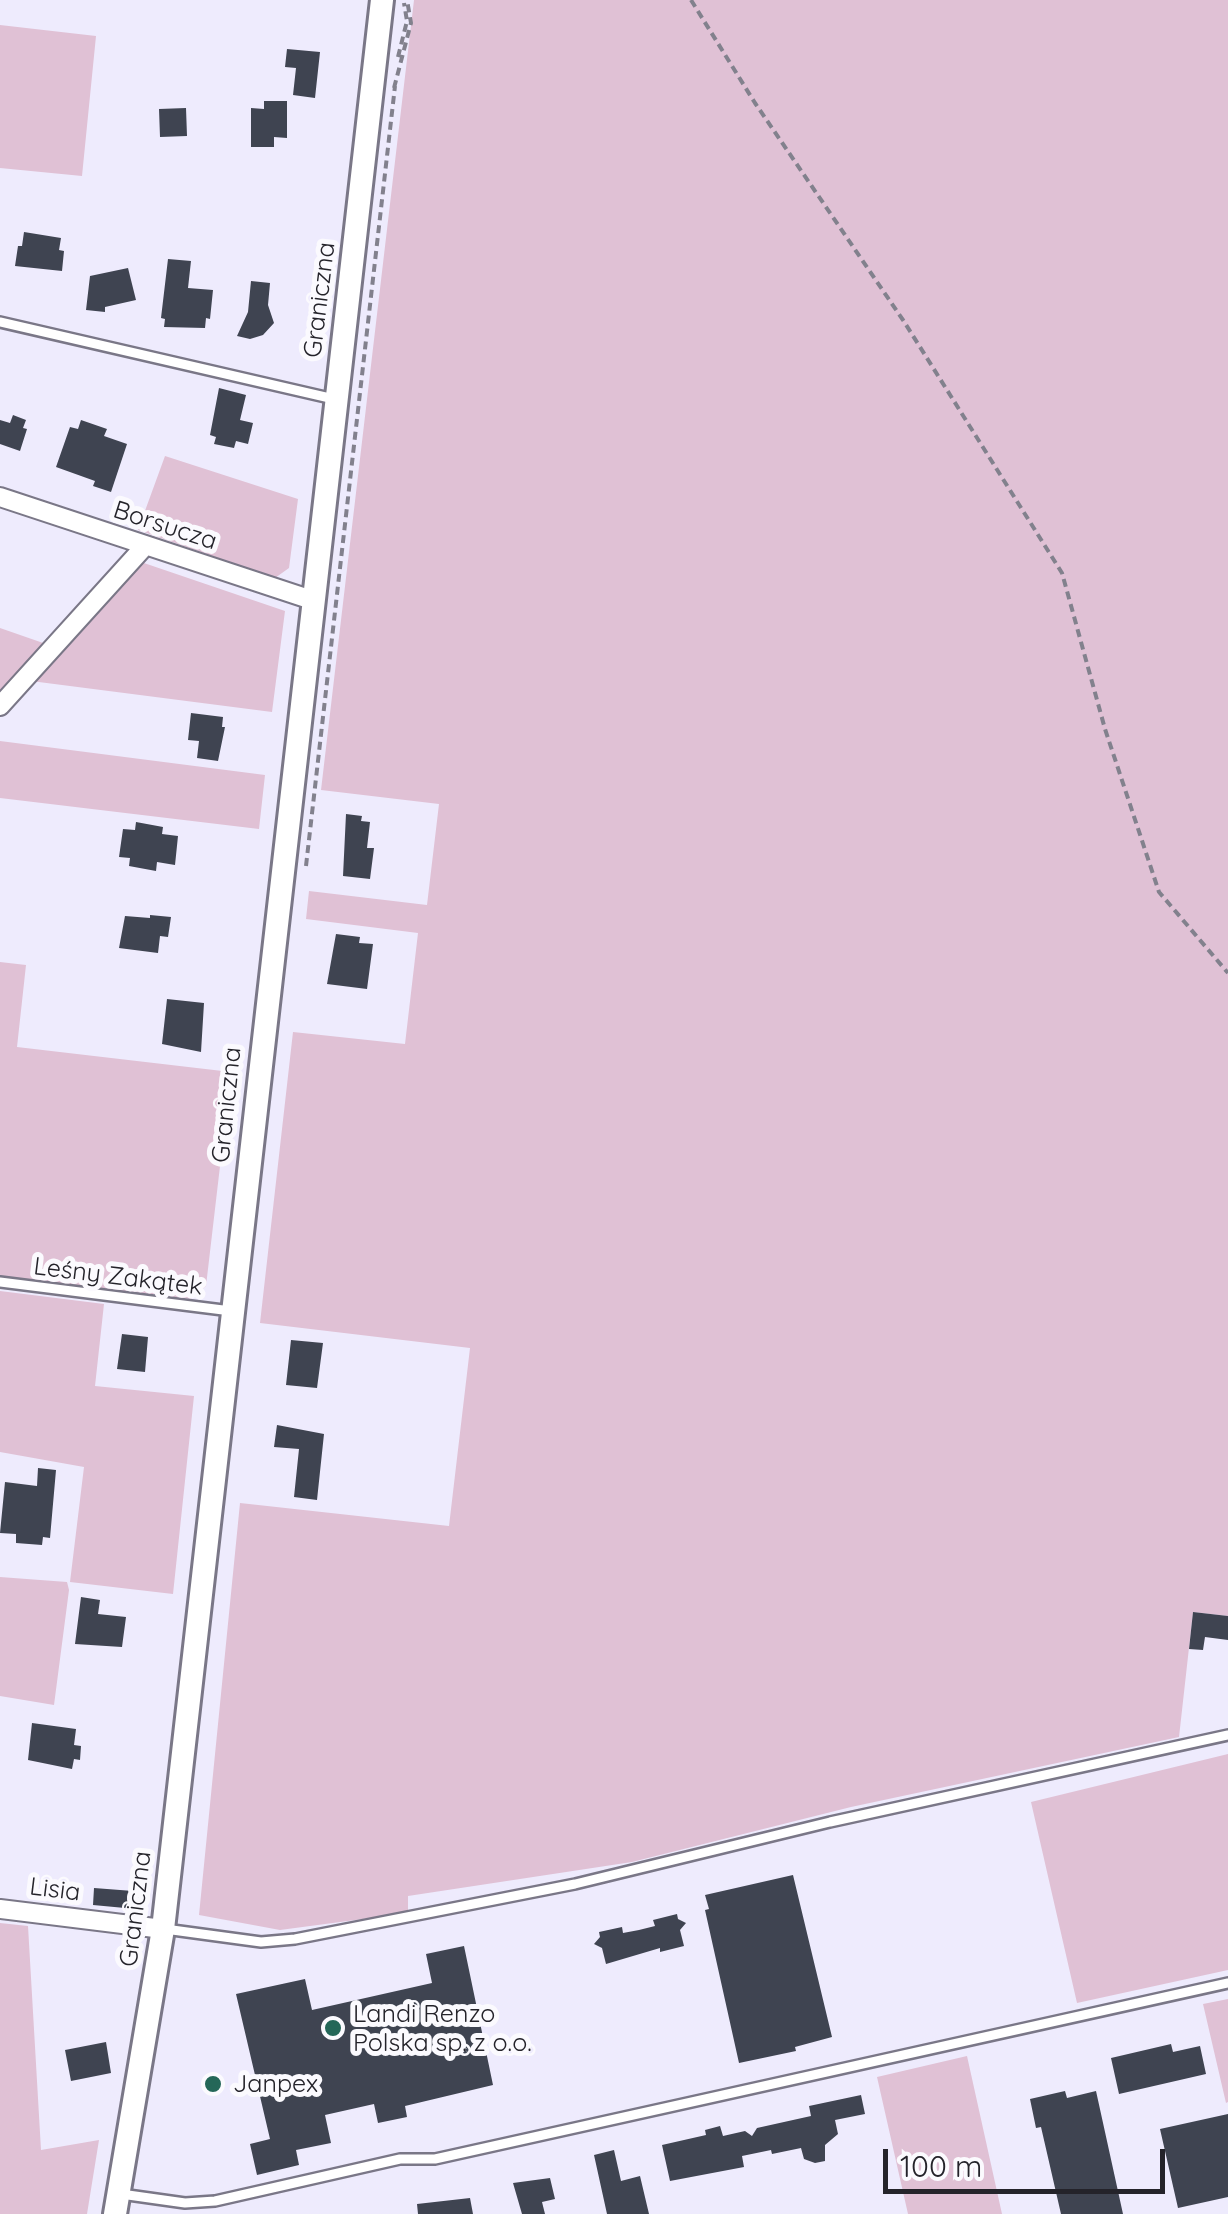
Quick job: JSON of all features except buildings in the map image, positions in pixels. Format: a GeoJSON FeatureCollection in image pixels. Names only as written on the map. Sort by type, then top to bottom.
{"type":"FeatureCollection","features":[{"type":"Feature","properties":{"kind":"street","name":"Graniczna"},"geometry":{"type":"LineString","coordinates":[[116,2204],[162,1929],[382,0]]}},
{"type":"Feature","properties":{"kind":"street","name":"Borsucza"},"geometry":{"type":"LineString","coordinates":[[0,497],[315,601]]}},
{"type":"Feature","properties":{"kind":"street"},"geometry":{"type":"LineString","coordinates":[[0,706],[144,547]]}},
{"type":"Feature","properties":{"kind":"street","name":"Lisia"},"geometry":{"type":"LineString","coordinates":[[0,1909],[162,1929]]}},
{"type":"Feature","properties":{"kind":"lane"},"geometry":{"type":"LineString","coordinates":[[0,322],[336,400]]}},
{"type":"Feature","properties":{"kind":"lane","name":"Leśny Zakątek"},"geometry":{"type":"LineString","coordinates":[[0,1282],[231,1311]]}},
{"type":"Feature","properties":{"kind":"lane"},"geometry":{"type":"LineString","coordinates":[[162,1929],[261,1942],[295,1939],[575,1884],[830,1822],[1228,1735]]}},
{"type":"Feature","properties":{"kind":"lane"},"geometry":{"type":"LineString","coordinates":[[116,2204],[215,2201],[400,2159],[435,2159],[1228,1983]]}},
{"type":"Feature","properties":{"kind":"path"},"geometry":{"type":"LineString","coordinates":[[691,0],[903,320],[1062,573],[1105,729],[1159,892],[1228,973]]}},
{"type":"Feature","properties":{"kind":"shaded area"},"geometry":{"type":"Polygon","coordinates":[[[414,0],[1228,0],[1228,1616],[1193,1612],[1179,1737],[851,1807],[632,1862],[408,1896],[408,1913],[280,1930],[199,1915],[240,1503],[449,1526],[470,1348],[260,1323],[293,1032],[405,1044],[418,933],[306,919],[309,891],[427,905],[439,804],[321,790],[414,0]]]}},
{"type":"Feature","properties":{"kind":"shaded area"},"geometry":{"type":"Polygon","coordinates":[[[0,25],[96,36],[82,176],[0,168],[0,25]]]}},
{"type":"Feature","properties":{"kind":"shaded area"},"geometry":{"type":"Polygon","coordinates":[[[165,456],[298,499],[289,568],[275,578],[138,530],[165,456]]]}},
{"type":"Feature","properties":{"kind":"shaded area"},"geometry":{"type":"Polygon","coordinates":[[[141,562],[285,611],[272,712],[31,681],[141,562]]]}},
{"type":"Feature","properties":{"kind":"shaded area"},"geometry":{"type":"Polygon","coordinates":[[[0,628],[46,644],[0,693],[0,628]]]}},
{"type":"Feature","properties":{"kind":"shaded area"},"geometry":{"type":"Polygon","coordinates":[[[0,741],[265,775],[259,829],[0,798],[0,741]]]}},
{"type":"Feature","properties":{"kind":"shaded area"},"geometry":{"type":"Polygon","coordinates":[[[0,962],[26,965],[17,1047],[231,1072],[206,1286],[191,1299],[0,1276],[0,962]]]}},
{"type":"Feature","properties":{"kind":"shaded area"},"geometry":{"type":"Polygon","coordinates":[[[0,1291],[104,1304],[95,1386],[194,1396],[173,1594],[70,1582],[84,1467],[0,1452],[0,1291]]]}},
{"type":"Feature","properties":{"kind":"shaded area"},"geometry":{"type":"Polygon","coordinates":[[[0,1577],[67,1582],[54,1705],[0,1696],[0,1577]]]}},
{"type":"Feature","properties":{"kind":"shaded area"},"geometry":{"type":"Polygon","coordinates":[[[1228,1754],[1228,1970],[1077,2003],[1031,1802],[1228,1754]]]}},
{"type":"Feature","properties":{"kind":"shaded area"},"geometry":{"type":"Polygon","coordinates":[[[0,1923],[28,1926],[41,2150],[99,2140],[87,2214],[0,2214],[0,1923]]]}},
{"type":"Feature","properties":{"kind":"shaded area"},"geometry":{"type":"Polygon","coordinates":[[[1228,1999],[1228,2102],[1226,2103],[1203,2004],[1228,1999]]]}},
{"type":"Feature","properties":{"kind":"shaded area"},"geometry":{"type":"Polygon","coordinates":[[[967,2056],[1002,2214],[908,2214],[877,2077],[967,2056]]]}},
{"type":"Feature","properties":{"kind":"place","name":"Landi Renzo Polska sp. z o.o."},"geometry":{"type":"Point","coordinates":[333,2028]}},
{"type":"Feature","properties":{"kind":"place","name":"Janpex"},"geometry":{"type":"Point","coordinates":[213,2084]}}]}
